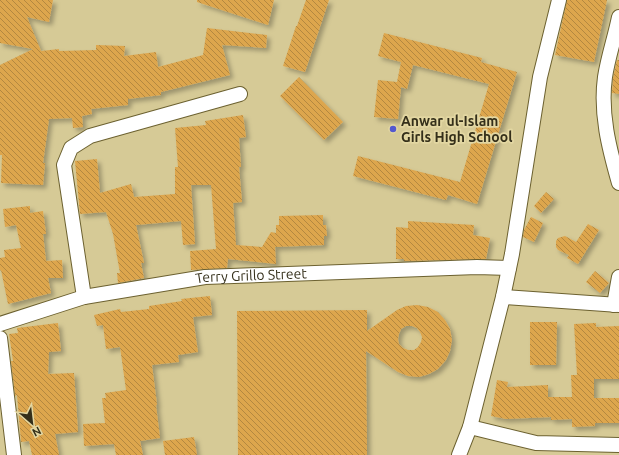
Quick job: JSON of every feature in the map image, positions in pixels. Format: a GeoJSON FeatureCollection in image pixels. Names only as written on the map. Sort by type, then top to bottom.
{"type":"FeatureCollection","features":[{"type":"Feature","properties":{"kind":"street"},"geometry":{"type":"LineString","coordinates":[[459,455],[470,427],[504,297],[540,77],[559,0]]}},
{"type":"Feature","properties":{"kind":"street"},"geometry":{"type":"LineString","coordinates":[[619,17],[605,78],[604,112],[611,154],[619,183]]}},
{"type":"Feature","properties":{"kind":"street"},"geometry":{"type":"LineString","coordinates":[[84,297],[64,165],[71,148],[90,136],[240,94]]}},
{"type":"Feature","properties":{"kind":"street","name":"Terry Grillo Street"},"geometry":{"type":"LineString","coordinates":[[0,324],[84,297],[205,277],[477,267],[509,268]]}},
{"type":"Feature","properties":{"kind":"street"},"geometry":{"type":"LineString","coordinates":[[504,297],[616,305],[619,277]]}},
{"type":"Feature","properties":{"kind":"street"},"geometry":{"type":"LineString","coordinates":[[0,338],[14,455]]}},
{"type":"Feature","properties":{"kind":"street"},"geometry":{"type":"LineString","coordinates":[[470,427],[535,449],[619,445]]}},
{"type":"Feature","properties":{"kind":"building"},"geometry":{"type":"Polygon","coordinates":[[[0,0],[53,0],[49,22],[27,17],[41,51],[59,49],[59,51],[96,50],[96,45],[125,46],[124,56],[156,52],[158,67],[203,55],[207,28],[267,35],[266,48],[222,45],[230,75],[161,92],[161,95],[128,99],[128,105],[91,109],[92,114],[82,116],[83,127],[73,128],[72,118],[49,119],[43,163],[45,163],[43,185],[1,183],[2,155],[0,155],[0,65],[33,49],[0,43],[0,0]]]}},
{"type":"Feature","properties":{"kind":"building"},"geometry":{"type":"Polygon","coordinates":[[[197,0],[274,0],[268,25],[197,2],[197,0]]]}},
{"type":"Feature","properties":{"kind":"building"},"geometry":{"type":"Polygon","coordinates":[[[306,0],[329,0],[305,72],[283,66],[306,0]]]}},
{"type":"Feature","properties":{"kind":"building"},"geometry":{"type":"Polygon","coordinates":[[[567,0],[607,0],[594,62],[555,55],[567,0]]]}},
{"type":"Feature","properties":{"kind":"building"},"geometry":{"type":"Polygon","coordinates":[[[384,33],[482,58],[481,62],[517,72],[477,204],[448,195],[446,200],[353,176],[358,156],[460,182],[489,84],[413,65],[407,89],[401,87],[398,119],[374,117],[378,80],[397,82],[401,62],[378,56],[384,33]]]}},
{"type":"Feature","properties":{"kind":"building"},"geometry":{"type":"Polygon","coordinates":[[[617,60],[619,60],[619,94],[612,93],[613,78],[617,60]]]}},
{"type":"Feature","properties":{"kind":"building"},"geometry":{"type":"Polygon","coordinates":[[[299,77],[343,122],[324,140],[280,96],[299,77]]]}},
{"type":"Feature","properties":{"kind":"building"},"geometry":{"type":"Polygon","coordinates":[[[243,115],[246,137],[239,138],[241,167],[239,167],[242,202],[233,203],[236,245],[262,247],[271,232],[276,233],[276,225],[279,225],[279,216],[323,215],[323,225],[326,225],[327,236],[324,236],[324,245],[275,247],[276,264],[228,259],[227,268],[191,270],[190,251],[216,249],[211,185],[191,185],[195,244],[183,245],[181,221],[136,225],[144,263],[141,263],[144,278],[118,283],[117,273],[120,273],[113,234],[106,212],[80,214],[75,161],[97,159],[100,193],[131,184],[134,197],[175,194],[175,167],[178,167],[175,128],[206,125],[205,121],[243,115]]]}},
{"type":"Feature","properties":{"kind":"building"},"geometry":{"type":"Polygon","coordinates":[[[546,192],[554,199],[541,213],[534,206],[546,192]]]}},
{"type":"Feature","properties":{"kind":"building"},"geometry":{"type":"Polygon","coordinates":[[[30,206],[30,213],[43,211],[46,234],[43,234],[46,261],[62,260],[63,278],[48,278],[51,293],[8,304],[1,270],[0,271],[0,258],[5,257],[4,250],[21,248],[16,225],[5,227],[3,209],[30,206]]]}},
{"type":"Feature","properties":{"kind":"building"},"geometry":{"type":"Polygon","coordinates":[[[531,217],[543,223],[534,242],[523,237],[524,230],[531,217]]]}},
{"type":"Feature","properties":{"kind":"building"},"geometry":{"type":"Polygon","coordinates":[[[408,221],[474,225],[473,235],[490,238],[486,259],[404,261],[404,259],[396,259],[396,227],[408,228],[408,221]]]}},
{"type":"Feature","properties":{"kind":"building"},"geometry":{"type":"Polygon","coordinates":[[[588,224],[599,230],[578,264],[567,258],[569,255],[558,250],[556,247],[556,241],[558,238],[565,236],[576,242],[588,224]]]}},
{"type":"Feature","properties":{"kind":"building"},"geometry":{"type":"Polygon","coordinates":[[[595,271],[609,283],[600,293],[586,282],[595,271]]]}},
{"type":"Feature","properties":{"kind":"building"},"geometry":{"type":"Polygon","coordinates":[[[210,296],[212,315],[193,317],[198,352],[178,355],[179,362],[152,365],[160,438],[140,441],[143,455],[116,455],[114,444],[84,446],[83,424],[105,423],[102,398],[106,398],[105,393],[126,390],[120,347],[106,349],[103,325],[97,326],[94,315],[120,309],[121,312],[149,309],[149,306],[182,301],[181,299],[210,296]]]}},
{"type":"Feature","properties":{"kind":"building"},"geometry":{"type":"Polygon","coordinates":[[[417,305],[428,307],[438,312],[450,329],[452,340],[450,351],[446,360],[438,369],[419,377],[408,376],[398,372],[366,351],[367,455],[238,455],[237,311],[367,310],[367,331],[397,310],[406,306],[417,305]],[[406,326],[401,329],[398,339],[399,344],[408,350],[414,350],[418,347],[422,337],[417,328],[406,326]]]}},
{"type":"Feature","properties":{"kind":"building"},"geometry":{"type":"Polygon","coordinates":[[[530,322],[557,322],[556,365],[530,365],[530,322]]]}},
{"type":"Feature","properties":{"kind":"building"},"geometry":{"type":"Polygon","coordinates":[[[58,323],[61,351],[49,352],[48,374],[74,373],[78,432],[55,434],[59,455],[32,455],[29,441],[21,442],[17,395],[15,396],[11,361],[13,361],[9,334],[18,333],[17,328],[58,323]]]}},
{"type":"Feature","properties":{"kind":"building"},"geometry":{"type":"Polygon","coordinates":[[[596,323],[596,327],[619,326],[619,379],[594,379],[594,398],[619,398],[619,423],[595,423],[595,426],[572,427],[572,419],[551,420],[551,417],[506,419],[491,416],[497,380],[508,382],[507,387],[548,385],[548,397],[572,397],[571,375],[577,375],[574,324],[596,323]]]}},
{"type":"Feature","properties":{"kind":"building"},"geometry":{"type":"Polygon","coordinates":[[[194,437],[197,455],[165,455],[163,441],[194,437]]]}},
{"type":"Feature","properties":{"kind":"place","name":"Anwar ul-Islam Girls High School"},"geometry":{"type":"Point","coordinates":[393,129]}}]}
